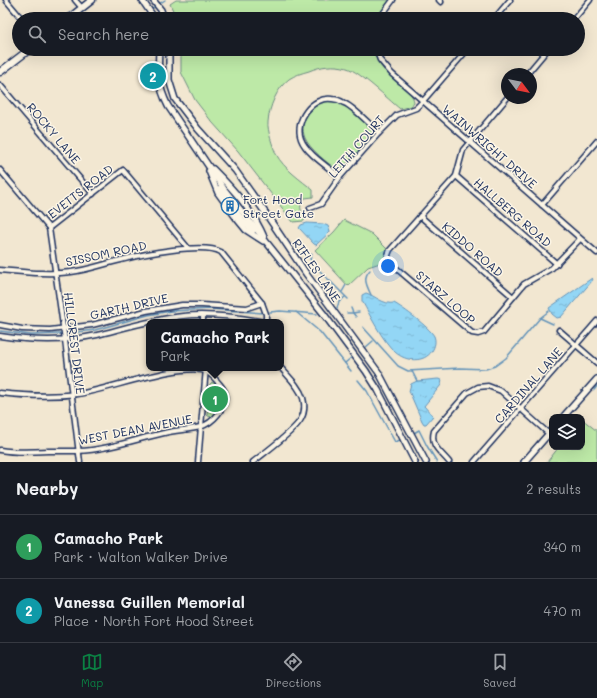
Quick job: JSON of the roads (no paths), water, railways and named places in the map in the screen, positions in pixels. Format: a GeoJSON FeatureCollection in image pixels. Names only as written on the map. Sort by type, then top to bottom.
{"type":"FeatureCollection","features":[{"type":"Feature","properties":{"kind":"main road"},"geometry":{"type":"LineString","coordinates":[[77,12],[92,0]]}},
{"type":"Feature","properties":{"kind":"main road"},"geometry":{"type":"LineString","coordinates":[[0,72],[21,56]]}},
{"type":"Feature","properties":{"kind":"street"},"geometry":{"type":"LineString","coordinates":[[6,0],[16,12]]}},
{"type":"Feature","properties":{"kind":"street"},"geometry":{"type":"LineString","coordinates":[[75,0],[82,8]]}},
{"type":"Feature","properties":{"kind":"street"},"geometry":{"type":"LineString","coordinates":[[142,0],[150,12]]}},
{"type":"Feature","properties":{"kind":"street"},"geometry":{"type":"LineString","coordinates":[[153,0],[162,12]]}},
{"type":"Feature","properties":{"kind":"street"},"geometry":{"type":"LineString","coordinates":[[385,12],[394,0]]}},
{"type":"Feature","properties":{"kind":"street"},"geometry":{"type":"LineString","coordinates":[[500,12],[510,0]]}},
{"type":"Feature","properties":{"kind":"street"},"geometry":{"type":"LineString","coordinates":[[580,12],[590,0]]}},
{"type":"Feature","properties":{"kind":"street","name":"RIFLES LANE"},"geometry":{"type":"LineString","coordinates":[[159,56],[159,82],[168,106],[224,189],[323,313],[370,376],[384,400],[415,462]]}},
{"type":"Feature","properties":{"kind":"street","name":"RIFLES LANE"},"geometry":{"type":"LineString","coordinates":[[169,56],[169,80],[175,99],[198,129],[238,174],[307,275],[376,368],[393,397],[426,462]]}},
{"type":"Feature","properties":{"kind":"street","name":"WAINWRIGHT DRIVE"},"geometry":{"type":"LineString","coordinates":[[378,56],[385,67],[597,253]]}},
{"type":"Feature","properties":{"kind":"street","name":"LEITH COURT"},"geometry":{"type":"LineString","coordinates":[[310,208],[321,204],[340,177],[379,133],[397,115],[416,108],[462,56]]}},
{"type":"Feature","properties":{"kind":"street"},"geometry":{"type":"LineString","coordinates":[[532,68],[542,56]]}},
{"type":"Feature","properties":{"kind":"street","name":"ROCKY LANE"},"geometry":{"type":"LineString","coordinates":[[0,85],[93,194]]}},
{"type":"Feature","properties":{"kind":"street"},"geometry":{"type":"LineString","coordinates":[[340,177],[307,150],[300,138],[299,126],[306,111],[318,101],[331,98],[345,103],[379,133]]}},
{"type":"Feature","properties":{"kind":"street","name":"STARZ LOOP"},"geometry":{"type":"LineString","coordinates":[[502,104],[463,150],[456,176],[390,250],[388,255],[389,262],[472,333],[478,334],[484,332],[524,284],[557,264],[580,239]]}},
{"type":"Feature","properties":{"kind":"street"},"geometry":{"type":"LineString","coordinates":[[542,205],[597,142]]}},
{"type":"Feature","properties":{"kind":"street"},"geometry":{"type":"LineString","coordinates":[[0,170],[49,228]]}},
{"type":"Feature","properties":{"kind":"street","name":"EVETTS ROAD"},"geometry":{"type":"LineString","coordinates":[[49,228],[123,170],[188,248]]}},
{"type":"Feature","properties":{"kind":"street","name":"HALLBERG ROAD"},"geometry":{"type":"LineString","coordinates":[[456,176],[557,264]]}},
{"type":"Feature","properties":{"kind":"street","name":"KIDDO ROAD"},"geometry":{"type":"LineString","coordinates":[[420,216],[513,297]]}},
{"type":"Feature","properties":{"kind":"street","name":"HILLCREST DRIVE"},"geometry":{"type":"LineString","coordinates":[[49,228],[64,329],[80,462]]}},
{"type":"Feature","properties":{"kind":"street","name":"SISSOM ROAD"},"geometry":{"type":"LineString","coordinates":[[0,270],[39,274],[56,273],[85,270],[126,258],[188,248],[216,249],[221,252],[262,303]]}},
{"type":"Feature","properties":{"kind":"street"},"geometry":{"type":"LineString","coordinates":[[262,303],[266,314],[265,319]]}},
{"type":"Feature","properties":{"kind":"street","name":"GARTH DRIVE"},"geometry":{"type":"LineString","coordinates":[[0,326],[22,329],[64,329],[92,326],[146,311],[182,305],[248,308],[262,303]]}},
{"type":"Feature","properties":{"kind":"street"},"geometry":{"type":"LineString","coordinates":[[161,319],[184,315],[235,316],[250,319]]}},
{"type":"Feature","properties":{"kind":"street","name":"CARDINAL LANE"},"geometry":{"type":"LineString","coordinates":[[474,462],[597,321]]}},
{"type":"Feature","properties":{"kind":"street"},"geometry":{"type":"LineString","coordinates":[[0,336],[23,340],[65,340],[96,335],[146,322]]}},
{"type":"Feature","properties":{"kind":"street"},"geometry":{"type":"LineString","coordinates":[[559,330],[597,363]]}},
{"type":"Feature","properties":{"kind":"street"},"geometry":{"type":"LineString","coordinates":[[0,393],[71,395],[98,391],[154,375],[178,371]]}},
{"type":"Feature","properties":{"kind":"street"},"geometry":{"type":"LineString","coordinates":[[198,462],[206,371]]}},
{"type":"Feature","properties":{"kind":"street"},"geometry":{"type":"LineString","coordinates":[[201,427],[221,412],[225,401],[224,392],[221,386],[208,371]]}},
{"type":"Feature","properties":{"kind":"street"},"geometry":{"type":"LineString","coordinates":[[253,462],[300,422],[305,410],[304,403],[297,386],[284,371]]}},
{"type":"Feature","properties":{"kind":"street"},"geometry":{"type":"LineString","coordinates":[[566,414],[597,378]]}},
{"type":"Feature","properties":{"kind":"street"},"geometry":{"type":"LineString","coordinates":[[449,462],[434,445],[434,430],[467,393],[478,387],[488,386],[501,391],[549,431]]}},
{"type":"Feature","properties":{"kind":"street","name":"WEST DEAN AVENUE"},"geometry":{"type":"LineString","coordinates":[[0,450],[19,452],[79,451],[105,447],[166,432],[201,427]]}},
{"type":"Feature","properties":{"kind":"street"},"geometry":{"type":"LineString","coordinates":[[524,462],[549,433]]}},
{"type":"Feature","properties":{"kind":"water"},"geometry":{"type":"Polygon","coordinates":[[[307,223],[323,224],[328,226],[330,232],[316,245],[299,228],[301,225],[307,223]]]}},
{"type":"Feature","properties":{"kind":"water"},"geometry":{"type":"Polygon","coordinates":[[[592,278],[592,281],[561,317],[557,318],[552,314],[549,308],[592,278]]]}},
{"type":"Feature","properties":{"kind":"water"},"geometry":{"type":"Polygon","coordinates":[[[366,293],[383,302],[394,303],[422,323],[431,332],[435,340],[434,347],[429,355],[415,360],[404,358],[395,352],[381,335],[362,301],[362,295],[366,293]]]}},
{"type":"Feature","properties":{"kind":"water"},"geometry":{"type":"Polygon","coordinates":[[[442,380],[441,385],[424,406],[433,416],[426,424],[424,424],[409,391],[411,384],[417,381],[442,380]]]}},
{"type":"Feature","properties":{"kind":"waterway"},"geometry":{"type":"LineString","coordinates":[[159,4],[165,0]]}},
{"type":"Feature","properties":{"kind":"waterway"},"geometry":{"type":"LineString","coordinates":[[312,254],[310,259],[314,265],[348,299]]}},
{"type":"Feature","properties":{"kind":"waterway"},"geometry":{"type":"LineString","coordinates":[[370,270],[366,276],[366,279],[371,295]]}},
{"type":"Feature","properties":{"kind":"waterway"},"geometry":{"type":"LineString","coordinates":[[342,292],[346,285]]}},
{"type":"Feature","properties":{"kind":"waterway"},"geometry":{"type":"LineString","coordinates":[[337,308],[339,302],[345,297]]}},
{"type":"Feature","properties":{"kind":"waterway"},"geometry":{"type":"LineString","coordinates":[[351,308],[353,313],[359,312]]}},
{"type":"Feature","properties":{"kind":"waterway"},"geometry":{"type":"LineString","coordinates":[[68,333],[95,330],[148,315],[171,311],[210,309],[263,313]]}},
{"type":"Feature","properties":{"kind":"waterway"},"geometry":{"type":"LineString","coordinates":[[270,312],[280,311],[317,314]]}},
{"type":"Feature","properties":{"kind":"waterway"},"geometry":{"type":"LineString","coordinates":[[540,318],[549,311]]}},
{"type":"Feature","properties":{"kind":"waterway"},"geometry":{"type":"LineString","coordinates":[[296,312],[320,332],[351,371]]}},
{"type":"Feature","properties":{"kind":"waterway"},"geometry":{"type":"LineString","coordinates":[[347,313],[353,313],[356,317]]}},
{"type":"Feature","properties":{"kind":"waterway"},"geometry":{"type":"LineString","coordinates":[[363,327],[398,366],[408,371],[460,368],[486,369],[495,366],[506,358],[540,318],[553,324]]}},
{"type":"Feature","properties":{"kind":"waterway"},"geometry":{"type":"LineString","coordinates":[[0,331],[31,335],[61,334]]}},
{"type":"Feature","properties":{"kind":"waterway"},"geometry":{"type":"LineString","coordinates":[[366,347],[373,341]]}},
{"type":"Feature","properties":{"kind":"waterway"},"geometry":{"type":"LineString","coordinates":[[345,363],[352,357]]}},
{"type":"Feature","properties":{"kind":"waterway"},"geometry":{"type":"LineString","coordinates":[[412,371],[417,381]]}},
{"type":"Feature","properties":{"kind":"waterway"},"geometry":{"type":"LineString","coordinates":[[358,380],[367,391],[395,442],[400,440]]}},
{"type":"Feature","properties":{"kind":"waterway"},"geometry":{"type":"LineString","coordinates":[[594,390],[597,386]]}},
{"type":"Feature","properties":{"kind":"waterway"},"geometry":{"type":"LineString","coordinates":[[414,433],[419,430],[437,462]]}},
{"type":"Feature","properties":{"kind":"place","name":"Vanessa Guillen Memorial"},"geometry":{"type":"Point","coordinates":[153,76]}},
{"type":"Feature","properties":{"kind":"place","name":"Fort Hood Street Gate"},"geometry":{"type":"Point","coordinates":[230,206]}},
{"type":"Feature","properties":{"kind":"place","name":"Camacho Park"},"geometry":{"type":"Point","coordinates":[215,399]}}]}
